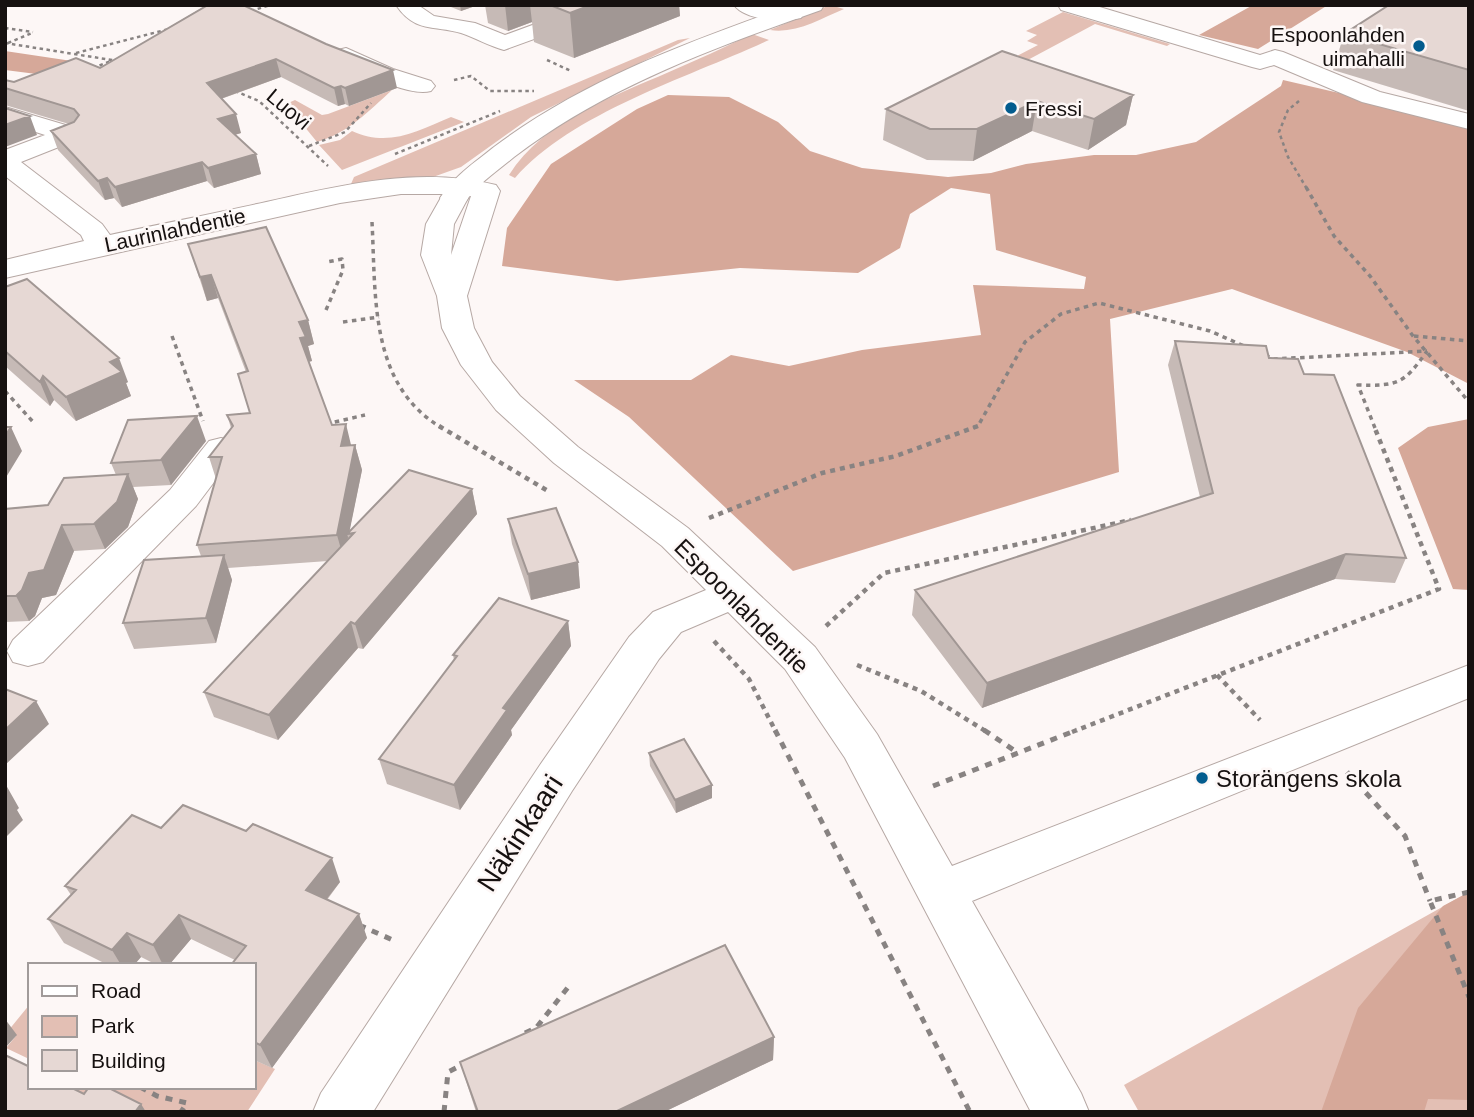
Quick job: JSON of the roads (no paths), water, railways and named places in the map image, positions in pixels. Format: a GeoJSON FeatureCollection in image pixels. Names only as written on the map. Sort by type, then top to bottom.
{"type":"FeatureCollection","features":[{"type":"Feature","properties":{"kind":"street"},"geometry":{"type":"LineString","coordinates":[[407,5],[412,15],[433,23],[465,27],[504,43],[595,9],[584,5]]}},
{"type":"Feature","properties":{"kind":"street"},"geometry":{"type":"LineString","coordinates":[[1069,5],[1264,61],[1275,57],[1371,97],[1469,122]]}},
{"type":"Feature","properties":{"kind":"street","name":"Espoonlahdentie"},"geometry":{"type":"LineString","coordinates":[[688,51],[734,22],[779,8]]}},
{"type":"Feature","properties":{"kind":"street","name":"Espoonlahdentie"},"geometry":{"type":"LineString","coordinates":[[779,8],[580,102],[532,131],[503,155],[440,224],[436,255],[452,296],[458,328],[477,365],[508,403],[566,455],[675,537],[800,658],[861,746],[1061,1112]]}},
{"type":"Feature","properties":{"kind":"street"},"geometry":{"type":"LineString","coordinates":[[451,25],[488,12]]}},
{"type":"Feature","properties":{"kind":"street"},"geometry":{"type":"LineString","coordinates":[[323,45],[385,74],[423,86]]}},
{"type":"Feature","properties":{"kind":"street"},"geometry":{"type":"LineString","coordinates":[[5,114],[70,134],[5,161],[92,230],[101,245]]}},
{"type":"Feature","properties":{"kind":"street","name":"Laurinlahdentie"},"geometry":{"type":"LineString","coordinates":[[5,269],[101,245],[346,196],[393,200],[468,191]]}},
{"type":"Feature","properties":{"kind":"street"},"geometry":{"type":"LineString","coordinates":[[28,650],[183,498],[221,449]]}},
{"type":"Feature","properties":{"kind":"street","name":"Näkinkaari"},"geometry":{"type":"LineString","coordinates":[[341,1112],[556,778],[644,648],[667,622],[735,593]]}},
{"type":"Feature","properties":{"kind":"street"},"geometry":{"type":"LineString","coordinates":[[941,892],[1469,681]]}},
{"type":"Feature","properties":{"kind":"place","name":"Espoonlahden uimahalli"},"geometry":{"type":"Point","coordinates":[1419,46]}},
{"type":"Feature","properties":{"kind":"place","name":"Fressi"},"geometry":{"type":"Point","coordinates":[1011,108]}},
{"type":"Feature","properties":{"kind":"place","name":"Storängens skola"},"geometry":{"type":"Point","coordinates":[1202,778]}}]}
